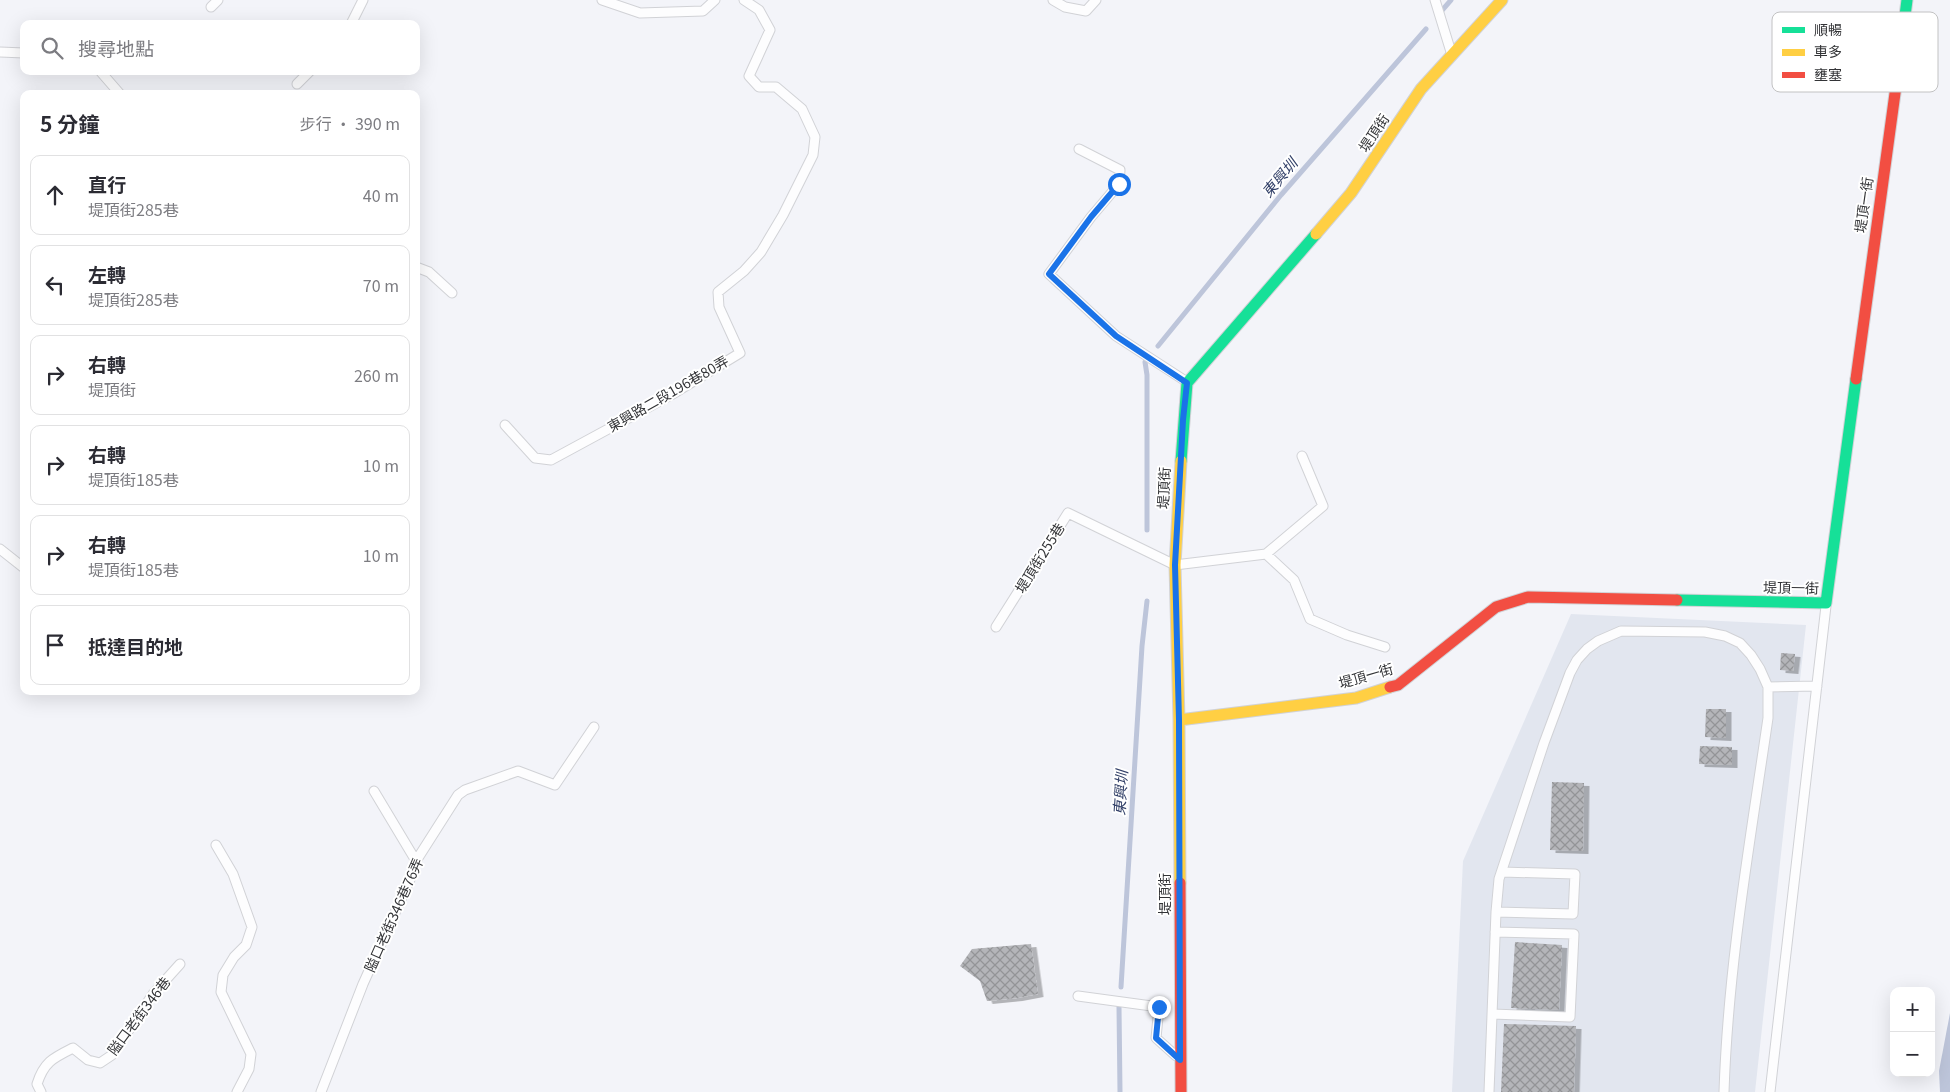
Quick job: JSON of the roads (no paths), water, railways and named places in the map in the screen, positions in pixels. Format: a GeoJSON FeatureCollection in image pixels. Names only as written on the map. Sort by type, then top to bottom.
{"type":"FeatureCollection","features":[{"type":"Feature","properties":{"kind":"street","name":"堤頂街"},"geometry":{"type":"LineString","coordinates":[[1181,1092],[1179,720],[1175,565],[1183,420],[1187,383],[1352,194],[1421,89],[1502,0]]}},
{"type":"Feature","properties":{"kind":"street","name":"堤頂一街"},"geometry":{"type":"LineString","coordinates":[[1179,720],[1356,698],[1398,685],[1496,607],[1528,597],[1826,603],[1895,92]]}},
{"type":"Feature","properties":{"kind":"lane"},"geometry":{"type":"LineString","coordinates":[[353,20],[363,0]]}},
{"type":"Feature","properties":{"kind":"lane"},"geometry":{"type":"LineString","coordinates":[[602,0],[640,13],[703,12],[715,0]]}},
{"type":"Feature","properties":{"kind":"lane","name":"東興路二段196巷80弄"},"geometry":{"type":"LineString","coordinates":[[506,425],[535,458],[551,460],[671,395],[740,353],[719,307],[718,292],[744,271],[765,244],[783,215],[813,155],[815,137],[802,109],[776,87],[759,86],[749,76],[770,30],[759,10],[744,0]]}},
{"type":"Feature","properties":{"kind":"lane"},"geometry":{"type":"LineString","coordinates":[[1054,0],[1065,7],[1086,11],[1096,0]]}},
{"type":"Feature","properties":{"kind":"lane"},"geometry":{"type":"LineString","coordinates":[[1435,0],[1452,54]]}},
{"type":"Feature","properties":{"kind":"lane"},"geometry":{"type":"LineString","coordinates":[[0,52],[20,53]]}},
{"type":"Feature","properties":{"kind":"lane"},"geometry":{"type":"LineString","coordinates":[[103,75],[117,90]]}},
{"type":"Feature","properties":{"kind":"lane"},"geometry":{"type":"LineString","coordinates":[[297,84],[306,75]]}},
{"type":"Feature","properties":{"kind":"lane"},"geometry":{"type":"LineString","coordinates":[[1079,149],[1120,170],[1119,184],[1091,217],[1049,274],[1116,336],[1187,383]]}},
{"type":"Feature","properties":{"kind":"lane"},"geometry":{"type":"LineString","coordinates":[[420,269],[429,272],[452,293]]}},
{"type":"Feature","properties":{"kind":"lane"},"geometry":{"type":"LineString","coordinates":[[1175,565],[1266,554],[1323,506],[1302,456]]}},
{"type":"Feature","properties":{"kind":"lane","name":"堤頂街255巷"},"geometry":{"type":"LineString","coordinates":[[996,627],[1068,513],[1175,565]]}},
{"type":"Feature","properties":{"kind":"lane"},"geometry":{"type":"LineString","coordinates":[[0,549],[20,565]]}},
{"type":"Feature","properties":{"kind":"lane"},"geometry":{"type":"LineString","coordinates":[[1266,554],[1294,580],[1310,619],[1385,647]]}},
{"type":"Feature","properties":{"kind":"lane"},"geometry":{"type":"LineString","coordinates":[[1770,1092],[1826,603]]}},
{"type":"Feature","properties":{"kind":"lane"},"geometry":{"type":"LineString","coordinates":[[1489,1092],[1496,912],[1498,888],[1502,872],[1544,743],[1570,674],[1587,648],[1622,631],[1634,630],[1705,632],[1725,636],[1740,643],[1751,655],[1768,687],[1768,718],[1729,1003],[1724,1092]]}},
{"type":"Feature","properties":{"kind":"lane"},"geometry":{"type":"LineString","coordinates":[[1768,687],[1817,686]]}},
{"type":"Feature","properties":{"kind":"lane","name":"隘口老街346巷76弄"},"geometry":{"type":"LineString","coordinates":[[321,1092],[363,984],[412,875],[416,861],[458,795],[465,790],[518,771],[555,785],[594,727]]}},
{"type":"Feature","properties":{"kind":"lane"},"geometry":{"type":"LineString","coordinates":[[374,791],[416,861]]}},
{"type":"Feature","properties":{"kind":"lane"},"geometry":{"type":"LineString","coordinates":[[216,845],[233,874],[252,927],[246,945],[234,957],[224,975],[221,992],[251,1054],[249,1070],[237,1092]]}},
{"type":"Feature","properties":{"kind":"lane"},"geometry":{"type":"LineString","coordinates":[[1496,912],[1573,914],[1575,874],[1502,872]]}},
{"type":"Feature","properties":{"kind":"lane"},"geometry":{"type":"LineString","coordinates":[[1492,1014],[1570,1017],[1574,934],[1495,932]]}},
{"type":"Feature","properties":{"kind":"lane","name":"隘口老街346巷"},"geometry":{"type":"LineString","coordinates":[[41,1092],[37,1084],[41,1071],[50,1060],[73,1048],[88,1060],[100,1063],[112,1055],[153,994],[180,964]]}},
{"type":"Feature","properties":{"kind":"lane"},"geometry":{"type":"LineString","coordinates":[[1078,996],[1159,1007],[1156,1038],[1180,1060]]}},
{"type":"Feature","properties":{"kind":"water"},"geometry":{"type":"Polygon","coordinates":[[[1950,1013],[1950,1092],[1940,1092],[1939,1071],[1950,1013]]]}},
{"type":"Feature","properties":{"kind":"waterway","name":"東興圳"},"geometry":{"type":"LineString","coordinates":[[1438,15],[1451,0]]}},
{"type":"Feature","properties":{"kind":"waterway","name":"東興圳"},"geometry":{"type":"LineString","coordinates":[[1158,346],[1281,195],[1426,29]]}},
{"type":"Feature","properties":{"kind":"waterway","name":"東興圳"},"geometry":{"type":"LineString","coordinates":[[1145,362],[1147,375],[1147,530]]}},
{"type":"Feature","properties":{"kind":"waterway","name":"東興圳"},"geometry":{"type":"LineString","coordinates":[[1121,987],[1142,646],[1147,601]]}},
{"type":"Feature","properties":{"kind":"waterway","name":"東興圳"},"geometry":{"type":"LineString","coordinates":[[1119,1007],[1120,1092]]}}]}
